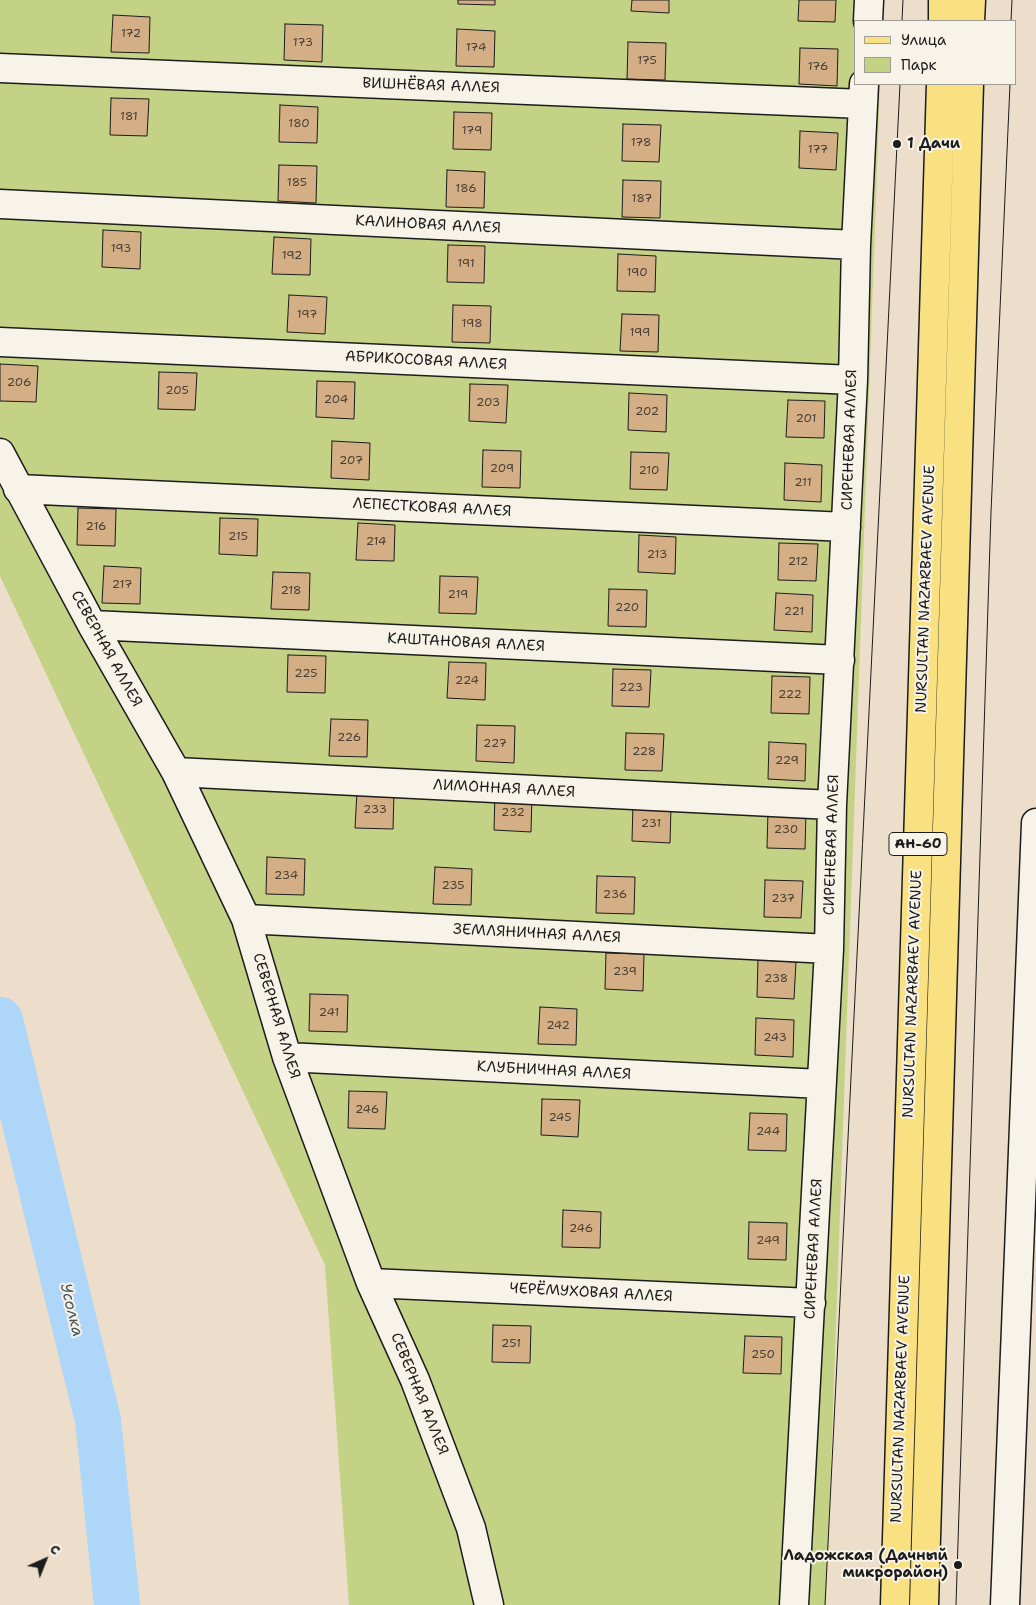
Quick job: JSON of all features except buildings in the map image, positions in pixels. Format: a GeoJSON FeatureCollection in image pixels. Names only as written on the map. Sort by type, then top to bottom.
{"type":"FeatureCollection","features":[{"type":"Feature","properties":{"kind":"main road"},"geometry":{"type":"LineString","coordinates":[[943,0],[943,20]]}},
{"type":"Feature","properties":{"kind":"main road"},"geometry":{"type":"LineString","coordinates":[[970,20],[971,0]]}},
{"type":"Feature","properties":{"kind":"main road","name":"NURSULTAN NAZARBAEV AVENUE"},"geometry":{"type":"LineString","coordinates":[[895,1605],[941,85]]}},
{"type":"Feature","properties":{"kind":"main road","name":"NURSULTAN NAZARBAEV AVENUE"},"geometry":{"type":"LineString","coordinates":[[924,1605],[968,85]]}},
{"type":"Feature","properties":{"kind":"street"},"geometry":{"type":"LineString","coordinates":[[868,20],[869,0]]}},
{"type":"Feature","properties":{"kind":"street","name":"ВИШНЁВАЯ АЛЛЕЯ"},"geometry":{"type":"LineString","coordinates":[[0,68],[863,94]]}},
{"type":"Feature","properties":{"kind":"street","name":"СИРЕНЕВАЯ АЛЛЕЯ"},"geometry":{"type":"LineString","coordinates":[[794,1605],[829,949],[832,805],[853,380],[856,245],[863,94]]}},
{"type":"Feature","properties":{"kind":"street","name":"КАЛИНОВАЯ АЛЛЕЯ"},"geometry":{"type":"LineString","coordinates":[[0,204],[856,245]]}},
{"type":"Feature","properties":{"kind":"street","name":"АБРИКОСОВАЯ АЛЛЕЯ"},"geometry":{"type":"LineString","coordinates":[[0,342],[853,380]]}},
{"type":"Feature","properties":{"kind":"street","name":"СЕВЕРНАЯ АЛЛЕЯ"},"geometry":{"type":"LineString","coordinates":[[0,453],[92,625],[176,772],[246,919],[287,1057],[372,1283],[415,1380],[472,1528],[489,1605]]}},
{"type":"Feature","properties":{"kind":"street","name":"ЛЕПЕСТКОВАЯ АЛЛЕЯ"},"geometry":{"type":"LineString","coordinates":[[18,489],[846,528]]}},
{"type":"Feature","properties":{"kind":"street","name":"КАШТАНОВАЯ АЛЛЕЯ"},"geometry":{"type":"LineString","coordinates":[[92,625],[840,660]]}},
{"type":"Feature","properties":{"kind":"street","name":"ЛИМОННАЯ АЛЛЕЯ"},"geometry":{"type":"LineString","coordinates":[[176,772],[832,805]]}},
{"type":"Feature","properties":{"kind":"street"},"geometry":{"type":"LineString","coordinates":[[1005,1605],[1036,824]]}},
{"type":"Feature","properties":{"kind":"street","name":"ЗЕМЛЯНИЧНАЯ АЛЛЕЯ"},"geometry":{"type":"LineString","coordinates":[[246,919],[829,949]]}},
{"type":"Feature","properties":{"kind":"street","name":"КЛУБНИЧНАЯ АЛЛЕЯ"},"geometry":{"type":"LineString","coordinates":[[287,1057],[821,1084]]}},
{"type":"Feature","properties":{"kind":"street","name":"ЧЕРЁМУХОВАЯ АЛЛЕЯ"},"geometry":{"type":"LineString","coordinates":[[372,1283],[811,1303]]}},
{"type":"Feature","properties":{"kind":"green space"},"geometry":{"type":"Polygon","coordinates":[[[0,0],[883,0],[883,20],[854,20],[854,85],[880,85],[826,1605],[349,1605],[325,1265],[0,576],[0,0]]]}},
{"type":"Feature","properties":{"kind":"waterway","name":"Усолка"},"geometry":{"type":"LineString","coordinates":[[0,1020],[98,1420],[117,1605]]}},
{"type":"Feature","properties":{"kind":"tram line"},"geometry":{"type":"LineString","coordinates":[[902,20],[903,0]]}},
{"type":"Feature","properties":{"kind":"tram line"},"geometry":{"type":"LineString","coordinates":[[1011,20],[1012,0]]}},
{"type":"Feature","properties":{"kind":"tram line"},"geometry":{"type":"LineString","coordinates":[[825,1605],[900,85]]}},
{"type":"Feature","properties":{"kind":"tram line"},"geometry":{"type":"LineString","coordinates":[[956,1605],[991,512],[1010,85]]}},
{"type":"Feature","properties":{"kind":"place","name":"1 Дачи"},"geometry":{"type":"Point","coordinates":[897,144]}},
{"type":"Feature","properties":{"kind":"place","name":"Ладожская (Дачный микрорайон)"},"geometry":{"type":"Point","coordinates":[958,1565]}}]}
